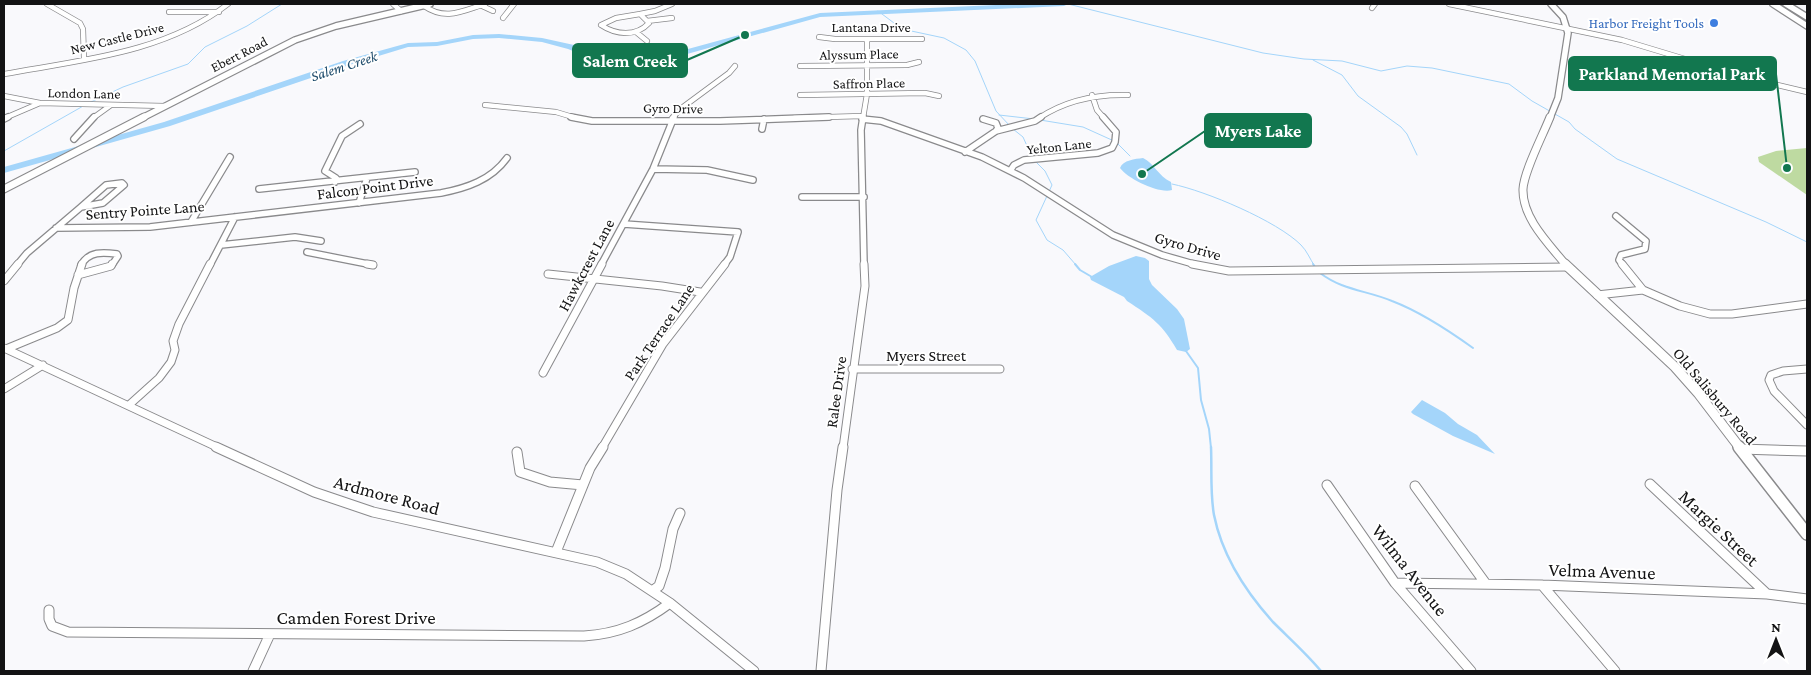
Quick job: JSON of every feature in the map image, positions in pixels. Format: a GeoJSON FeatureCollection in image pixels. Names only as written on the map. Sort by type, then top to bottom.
{"type":"FeatureCollection","features":[{"type":"Feature","properties":{"kind":"main road"},"geometry":{"type":"LineString","coordinates":[[1551,4],[1558,10],[1569,28]]}},
{"type":"Feature","properties":{"kind":"main road"},"geometry":{"type":"LineString","coordinates":[[1773,4],[1807,26]]}},
{"type":"Feature","properties":{"kind":"main road"},"geometry":{"type":"LineString","coordinates":[[1786,4],[1807,17]]}},
{"type":"Feature","properties":{"kind":"main road","name":"Ebert Road"},"geometry":{"type":"LineString","coordinates":[[4,189],[304,36],[336,26],[427,5]]}},
{"type":"Feature","properties":{"kind":"main road","name":"Old Salisbury Road"},"geometry":{"type":"LineString","coordinates":[[1569,28],[1558,98],[1526,174],[1523,188],[1527,211],[1545,239],[1567,267],[1675,367],[1698,393],[1807,534]]}},
{"type":"Feature","properties":{"kind":"street"},"geometry":{"type":"LineString","coordinates":[[48,4],[80,23],[83,29],[84,58]]}},
{"type":"Feature","properties":{"kind":"street","name":"New Castle Drive"},"geometry":{"type":"LineString","coordinates":[[4,74],[118,52],[167,38],[202,23],[220,12],[228,4]]}},
{"type":"Feature","properties":{"kind":"street"},"geometry":{"type":"LineString","coordinates":[[392,4],[401,11]]}},
{"type":"Feature","properties":{"kind":"street"},"geometry":{"type":"LineString","coordinates":[[503,18],[514,4]]}},
{"type":"Feature","properties":{"kind":"street"},"geometry":{"type":"LineString","coordinates":[[640,14],[649,23],[636,32],[608,31],[601,25],[672,4]]}},
{"type":"Feature","properties":{"kind":"street"},"geometry":{"type":"LineString","coordinates":[[1449,4],[1569,28],[1653,48],[1748,78],[1807,92]]}},
{"type":"Feature","properties":{"kind":"street"},"geometry":{"type":"LineString","coordinates":[[427,5],[434,14],[441,15],[483,5],[493,11]]}},
{"type":"Feature","properties":{"kind":"street"},"geometry":{"type":"LineString","coordinates":[[169,12],[220,12]]}},
{"type":"Feature","properties":{"kind":"street"},"geometry":{"type":"LineString","coordinates":[[647,22],[672,18]]}},
{"type":"Feature","properties":{"kind":"street"},"geometry":{"type":"LineString","coordinates":[[636,32],[648,41]]}},
{"type":"Feature","properties":{"kind":"street","name":"Lantana Drive"},"geometry":{"type":"LineString","coordinates":[[820,38],[922,39]]}},
{"type":"Feature","properties":{"kind":"street","name":"Ralee Drive"},"geometry":{"type":"LineString","coordinates":[[821,671],[837,490],[852,369],[865,286],[862,117],[867,94],[867,39]]}},
{"type":"Feature","properties":{"kind":"street","name":"Alyssum Place"},"geometry":{"type":"LineString","coordinates":[[800,66],[907,65],[919,62]]}},
{"type":"Feature","properties":{"kind":"street","name":"Hawkcrest Lane"},"geometry":{"type":"LineString","coordinates":[[543,373],[653,169],[671,120],[735,66]]}},
{"type":"Feature","properties":{"kind":"street","name":"Saffron Place"},"geometry":{"type":"LineString","coordinates":[[800,95],[925,93],[939,96]]}},
{"type":"Feature","properties":{"kind":"street"},"geometry":{"type":"LineString","coordinates":[[965,152],[996,132],[1035,121],[1051,110],[1068,102],[1092,96],[1128,95]]}},
{"type":"Feature","properties":{"kind":"street","name":"London Lane"},"geometry":{"type":"LineString","coordinates":[[4,96],[40,103],[164,106]]}},
{"type":"Feature","properties":{"kind":"street","name":"Yelton Lane"},"geometry":{"type":"LineString","coordinates":[[1010,171],[1014,165],[1024,160],[1098,153],[1112,148],[1117,138],[1115,129],[1100,114],[1092,96]]}},
{"type":"Feature","properties":{"kind":"street"},"geometry":{"type":"LineString","coordinates":[[4,119],[40,103]]}},
{"type":"Feature","properties":{"kind":"street"},"geometry":{"type":"LineString","coordinates":[[74,139],[94,118],[111,105]]}},
{"type":"Feature","properties":{"kind":"street","name":"Gyro Drive"},"geometry":{"type":"LineString","coordinates":[[485,105],[556,112],[592,121],[720,121],[862,117],[881,121],[1010,171],[1037,185],[1100,228],[1146,248],[1204,268],[1229,271],[1567,267]]}},
{"type":"Feature","properties":{"kind":"street"},"geometry":{"type":"LineString","coordinates":[[762,129],[764,119]]}},
{"type":"Feature","properties":{"kind":"street"},"geometry":{"type":"LineString","coordinates":[[983,119],[996,123],[998,128],[996,132]]}},
{"type":"Feature","properties":{"kind":"street"},"geometry":{"type":"LineString","coordinates":[[335,182],[336,178],[325,171],[342,136],[360,124]]}},
{"type":"Feature","properties":{"kind":"street"},"geometry":{"type":"LineString","coordinates":[[191,222],[230,157]]}},
{"type":"Feature","properties":{"kind":"street","name":"Falcon Point Drive"},"geometry":{"type":"LineString","coordinates":[[235,217],[458,190],[495,173],[507,158]]}},
{"type":"Feature","properties":{"kind":"street"},"geometry":{"type":"LineString","coordinates":[[653,169],[707,170],[753,180]]}},
{"type":"Feature","properties":{"kind":"street"},"geometry":{"type":"LineString","coordinates":[[259,189],[415,172]]}},
{"type":"Feature","properties":{"kind":"street"},"geometry":{"type":"LineString","coordinates":[[359,203],[367,178]]}},
{"type":"Feature","properties":{"kind":"street"},"geometry":{"type":"LineString","coordinates":[[4,281],[27,253],[80,207],[106,185],[122,183],[124,185],[103,203],[80,207]]}},
{"type":"Feature","properties":{"kind":"street"},"geometry":{"type":"LineString","coordinates":[[802,198],[864,197]]}},
{"type":"Feature","properties":{"kind":"street"},"geometry":{"type":"LineString","coordinates":[[1616,216],[1646,241],[1645,249],[1621,255],[1619,260],[1643,290],[1680,306],[1710,314],[1732,314],[1807,304]]}},
{"type":"Feature","properties":{"kind":"street"},"geometry":{"type":"LineString","coordinates":[[130,405],[159,378],[171,362],[175,350],[173,341],[179,324],[235,217]]}},
{"type":"Feature","properties":{"kind":"street","name":"Sentry Pointe Lane"},"geometry":{"type":"LineString","coordinates":[[56,228],[130,228],[235,217]]}},
{"type":"Feature","properties":{"kind":"street","name":"Park Terrace Lane"},"geometry":{"type":"LineString","coordinates":[[556,552],[590,468],[663,344],[700,292],[730,257],[738,232],[624,224]]}},
{"type":"Feature","properties":{"kind":"street"},"geometry":{"type":"LineString","coordinates":[[220,246],[304,237],[321,241],[307,252],[373,265]]}},
{"type":"Feature","properties":{"kind":"street"},"geometry":{"type":"LineString","coordinates":[[5,348],[57,328],[68,320],[78,275],[81,262],[90,254],[103,252],[117,254],[118,256],[111,266],[78,275]]}},
{"type":"Feature","properties":{"kind":"street"},"geometry":{"type":"LineString","coordinates":[[548,274],[669,286],[700,292]]}},
{"type":"Feature","properties":{"kind":"street"},"geometry":{"type":"LineString","coordinates":[[1598,295],[1643,290]]}},
{"type":"Feature","properties":{"kind":"street","name":"Ardmore Road"},"geometry":{"type":"LineString","coordinates":[[5,348],[314,492],[373,512],[556,552],[604,565],[626,574],[670,603],[754,671]]}},
{"type":"Feature","properties":{"kind":"street"},"geometry":{"type":"LineString","coordinates":[[4,389],[43,365]]}},
{"type":"Feature","properties":{"kind":"street","name":"Myers Street"},"geometry":{"type":"LineString","coordinates":[[852,369],[1000,369]]}},
{"type":"Feature","properties":{"kind":"street"},"geometry":{"type":"LineString","coordinates":[[1807,369],[1783,371],[1771,376],[1769,380],[1774,391],[1807,426]]}},
{"type":"Feature","properties":{"kind":"street"},"geometry":{"type":"LineString","coordinates":[[1740,449],[1807,451]]}},
{"type":"Feature","properties":{"kind":"street"},"geometry":{"type":"LineString","coordinates":[[517,452],[520,472],[537,480],[558,484],[583,485]]}},
{"type":"Feature","properties":{"kind":"street","name":"Margie Street"},"geometry":{"type":"LineString","coordinates":[[1650,484],[1766,594]]}},
{"type":"Feature","properties":{"kind":"street","name":"Wilma Avenue"},"geometry":{"type":"LineString","coordinates":[[1327,485],[1395,583],[1471,671]]}},
{"type":"Feature","properties":{"kind":"street"},"geometry":{"type":"LineString","coordinates":[[1415,486],[1486,584]]}},
{"type":"Feature","properties":{"kind":"street"},"geometry":{"type":"LineString","coordinates":[[652,590],[659,586],[665,568],[673,529],[680,513]]}},
{"type":"Feature","properties":{"kind":"street","name":"Velma Avenue"},"geometry":{"type":"LineString","coordinates":[[1395,583],[1542,585],[1766,594],[1807,599]]}},
{"type":"Feature","properties":{"kind":"street"},"geometry":{"type":"LineString","coordinates":[[1542,585],[1615,671]]}},
{"type":"Feature","properties":{"kind":"street","name":"Camden Forest Drive"},"geometry":{"type":"LineString","coordinates":[[49,610],[48,621],[58,631],[600,636],[630,628],[646,621],[670,603]]}},
{"type":"Feature","properties":{"kind":"street"},"geometry":{"type":"LineString","coordinates":[[253,671],[270,634]]}},
{"type":"Feature","properties":{"kind":"green space"},"geometry":{"type":"Polygon","coordinates":[[[1807,148],[1807,195],[1759,162],[1758,157],[1776,151],[1807,148]]]}},
{"type":"Feature","properties":{"kind":"water"},"geometry":{"type":"Polygon","coordinates":[[[1143,158],[1171,182],[1172,190],[1160,190],[1144,185],[1130,177],[1120,168],[1126,162],[1143,158]]]}},
{"type":"Feature","properties":{"kind":"water"},"geometry":{"type":"Polygon","coordinates":[[[1136,256],[1149,261],[1149,279],[1152,285],[1177,309],[1184,319],[1190,349],[1186,352],[1177,350],[1167,334],[1144,312],[1124,297],[1091,280],[1090,277],[1109,266],[1136,256]]]}},
{"type":"Feature","properties":{"kind":"water"},"geometry":{"type":"Polygon","coordinates":[[[1422,400],[1477,435],[1495,454],[1453,436],[1413,414],[1411,412],[1422,400]]]}},
{"type":"Feature","properties":{"kind":"waterway"},"geometry":{"type":"LineString","coordinates":[[89,103],[123,87],[188,64],[205,47],[247,26],[282,4]]}},
{"type":"Feature","properties":{"kind":"waterway","name":"Salem Creek"},"geometry":{"type":"LineString","coordinates":[[4,170],[167,124],[346,63],[408,45],[437,44],[473,37],[499,36],[542,40],[571,47],[587,54],[586,63],[590,68],[609,70],[634,66],[820,15],[1064,4]]}},
{"type":"Feature","properties":{"kind":"waterway"},"geometry":{"type":"LineString","coordinates":[[1068,4],[1263,53],[1304,59],[1342,61],[1381,71],[1407,66],[1432,68],[1509,84],[1532,101],[1569,122],[1575,129],[1617,159],[1766,222],[1807,242]]}},
{"type":"Feature","properties":{"kind":"waterway"},"geometry":{"type":"LineString","coordinates":[[878,11],[902,29],[944,38],[966,50],[975,61],[996,111],[1000,115]]}},
{"type":"Feature","properties":{"kind":"waterway"},"geometry":{"type":"LineString","coordinates":[[1313,60],[1342,75],[1358,96],[1401,127],[1407,134],[1417,155]]}},
{"type":"Feature","properties":{"kind":"waterway"},"geometry":{"type":"LineString","coordinates":[[4,151],[85,105]]}},
{"type":"Feature","properties":{"kind":"waterway"},"geometry":{"type":"LineString","coordinates":[[1000,115],[1034,119]]}},
{"type":"Feature","properties":{"kind":"waterway"},"geometry":{"type":"LineString","coordinates":[[1000,115],[1010,126]]}},
{"type":"Feature","properties":{"kind":"waterway"},"geometry":{"type":"LineString","coordinates":[[1040,120],[1083,127],[1114,141]]}},
{"type":"Feature","properties":{"kind":"waterway"},"geometry":{"type":"LineString","coordinates":[[1013,129],[1023,137],[1032,157]]}},
{"type":"Feature","properties":{"kind":"waterway"},"geometry":{"type":"LineString","coordinates":[[1117,143],[1130,156]]}},
{"type":"Feature","properties":{"kind":"waterway"},"geometry":{"type":"LineString","coordinates":[[1035,161],[1045,171],[1052,185],[1036,220],[1047,240],[1063,250],[1076,265]]}},
{"type":"Feature","properties":{"kind":"waterway"},"geometry":{"type":"LineString","coordinates":[[1172,184],[1221,200],[1276,226],[1301,245],[1314,265]]}},
{"type":"Feature","properties":{"kind":"waterway"},"geometry":{"type":"LineString","coordinates":[[1075,264],[1080,270],[1092,277]]}},
{"type":"Feature","properties":{"kind":"waterway"},"geometry":{"type":"LineString","coordinates":[[1320,273],[1355,290],[1403,305],[1444,328],[1473,348]]}},
{"type":"Feature","properties":{"kind":"waterway"},"geometry":{"type":"LineString","coordinates":[[1186,351],[1198,368],[1201,400],[1209,429],[1211,448]]}},
{"type":"Feature","properties":{"kind":"waterway"},"geometry":{"type":"LineString","coordinates":[[1211,447],[1214,515],[1229,559],[1245,586],[1263,610],[1321,671]]}},
{"type":"Feature","properties":{"kind":"place","name":"Harbor Freight Tools"},"geometry":{"type":"Point","coordinates":[1714,23]}},
{"type":"Feature","properties":{"kind":"place","name":"Salem Creek"},"geometry":{"type":"Point","coordinates":[745,35]}},
{"type":"Feature","properties":{"kind":"place","name":"Parkland Memorial Park"},"geometry":{"type":"Point","coordinates":[1787,168]}},
{"type":"Feature","properties":{"kind":"place","name":"Myers Lake"},"geometry":{"type":"Point","coordinates":[1142,174]}}]}
